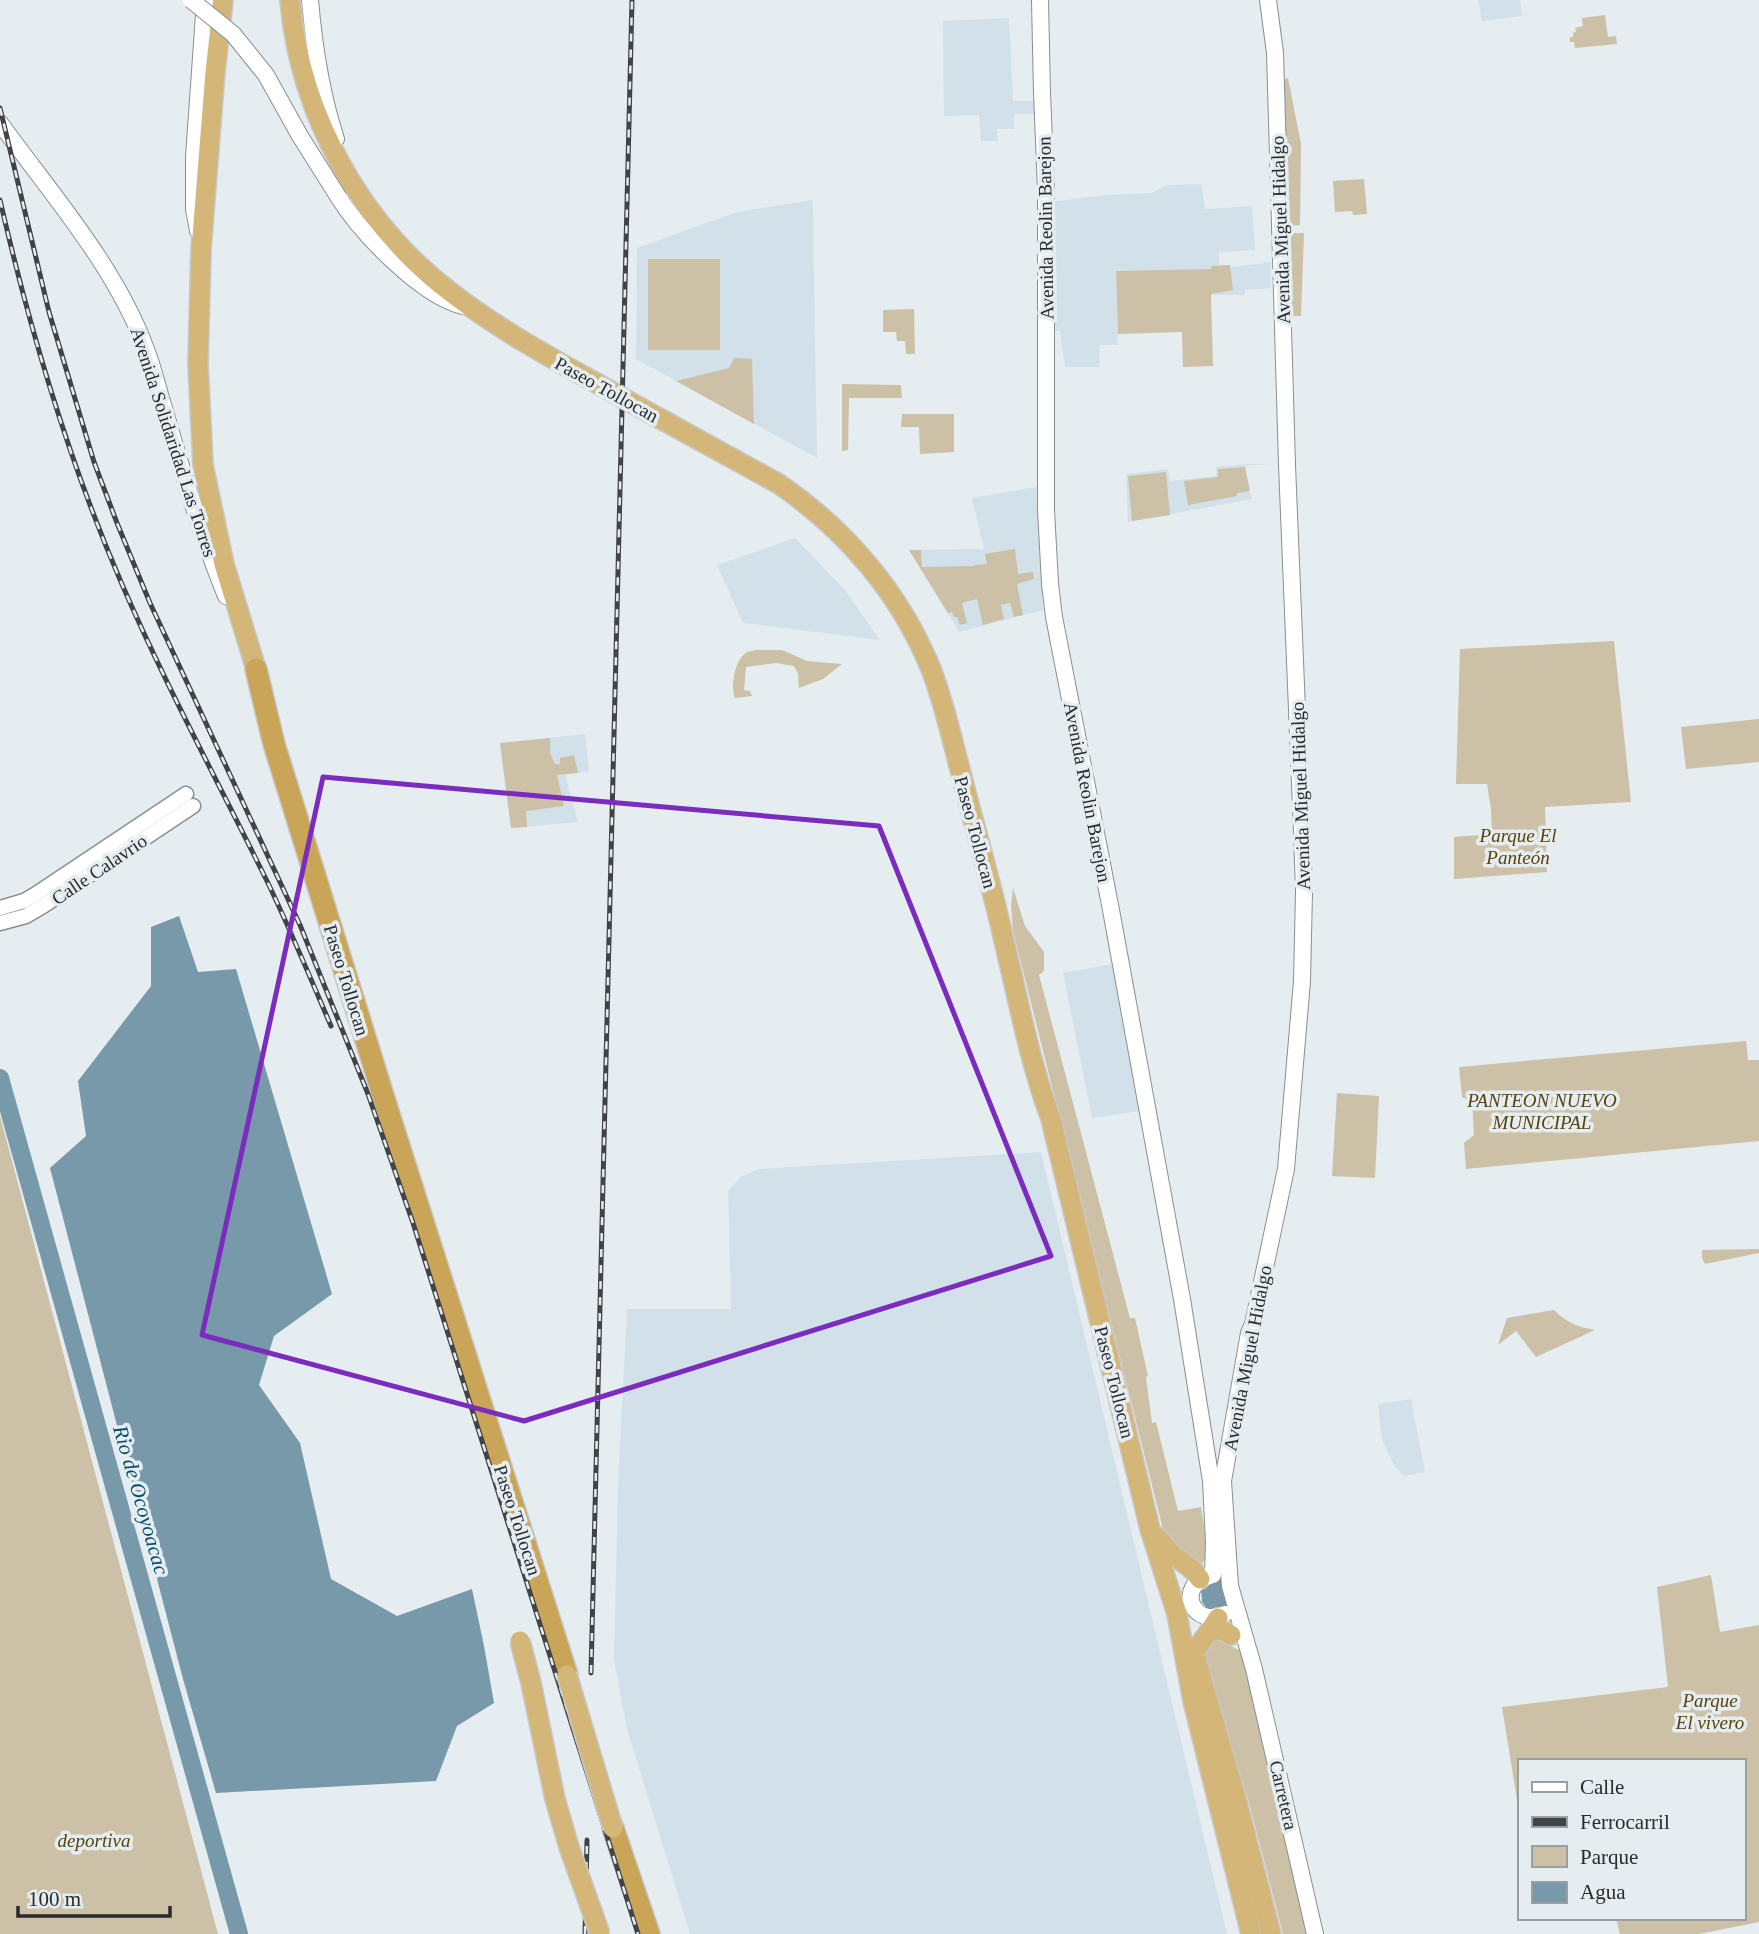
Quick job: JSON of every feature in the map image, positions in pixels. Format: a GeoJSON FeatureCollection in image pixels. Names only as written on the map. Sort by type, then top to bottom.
{"type":"FeatureCollection","features":[{"type":"Feature","properties":{"kind":"highway","name":"Paseo Tollocan"},"geometry":{"type":"LineString","coordinates":[[223,0],[201,249],[198,363],[203,465],[224,564],[256,669],[278,757],[613,1828],[649,1934]]}},
{"type":"Feature","properties":{"kind":"highway","name":"Paseo Tollocan"},"geometry":{"type":"LineString","coordinates":[[290,0],[294,33],[306,83],[325,132],[349,178],[378,220],[404,250],[472,309],[536,350],[779,484],[815,510],[848,541],[877,574],[902,611],[923,650],[939,694],[997,909],[1038,1084],[1051,1119],[1150,1529],[1177,1614],[1193,1701],[1251,1934]]}},
{"type":"Feature","properties":{"kind":"highway"},"geometry":{"type":"LineString","coordinates":[[1150,1529],[1172,1554],[1207,1577]]}},
{"type":"Feature","properties":{"kind":"highway"},"geometry":{"type":"LineString","coordinates":[[1231,1635],[1213,1625],[1194,1652],[1271,1934]]}},
{"type":"Feature","properties":{"kind":"highway"},"geometry":{"type":"LineString","coordinates":[[520,1641],[555,1799],[600,1934]]}},
{"type":"Feature","properties":{"kind":"main road"},"geometry":{"type":"LineString","coordinates":[[191,0],[233,34],[266,75],[300,136],[339,198],[361,227],[402,268],[427,288],[452,304],[472,309]]}},
{"type":"Feature","properties":{"kind":"main road"},"geometry":{"type":"LineString","coordinates":[[201,249],[194,209],[194,157],[205,0]]}},
{"type":"Feature","properties":{"kind":"main road"},"geometry":{"type":"LineString","coordinates":[[310,0],[320,79],[332,129],[349,178]]}},
{"type":"Feature","properties":{"kind":"main road","name":"Avenida Reolin Barejon"},"geometry":{"type":"LineString","coordinates":[[1040,0],[1046,190],[1046,499],[1050,584],[1054,617],[1217,1481],[1214,1541],[1207,1577]]}},
{"type":"Feature","properties":{"kind":"main road","name":"Avenida Miguel Hidalgo"},"geometry":{"type":"LineString","coordinates":[[1232,1592],[1217,1481],[1286,1169],[1302,981],[1303,868],[1287,465],[1275,53],[1268,0]]}},
{"type":"Feature","properties":{"kind":"main road","name":"Avenida Solidaridad Las Torres"},"geometry":{"type":"LineString","coordinates":[[0,123],[84,236],[132,317],[147,352],[216,573],[256,669]]}},
{"type":"Feature","properties":{"kind":"main road"},"geometry":{"type":"LineString","coordinates":[[1207,1577],[1220,1577],[1232,1592],[1231,1606],[1227,1613],[1213,1625],[1209,1618],[1201,1615],[1193,1606],[1191,1593],[1194,1585],[1207,1577]]}},
{"type":"Feature","properties":{"kind":"main road","name":"Carretera"},"geometry":{"type":"LineString","coordinates":[[1232,1592],[1262,1700],[1315,1934]]}},
{"type":"Feature","properties":{"kind":"main road"},"geometry":{"type":"LineString","coordinates":[[1231,1635],[1250,1656]]}},
{"type":"Feature","properties":{"kind":"street","name":"Calle Calavrio"},"geometry":{"type":"LineString","coordinates":[[0,908],[24,901],[189,800],[43,906],[26,916],[0,923]]}},
{"type":"Feature","properties":{"kind":"highlighted area"},"geometry":{"type":"Polygon","coordinates":[[[323,777],[879,826],[1051,1256],[524,1421],[202,1335],[323,777]]]}},
{"type":"Feature","properties":{"kind":"shaded area"},"geometry":{"type":"Polygon","coordinates":[[[1478,0],[1520,0],[1522,16],[1482,21],[1478,0]]]}},
{"type":"Feature","properties":{"kind":"shaded area"},"geometry":{"type":"Polygon","coordinates":[[[1009,18],[1013,101],[1034,101],[1035,114],[1014,114],[1014,129],[997,129],[998,141],[981,141],[979,115],[944,116],[943,21],[1009,18]]]}},
{"type":"Feature","properties":{"kind":"shaded area"},"geometry":{"type":"Polygon","coordinates":[[[1201,184],[1205,209],[1252,206],[1255,250],[1219,252],[1219,269],[1271,262],[1271,288],[1245,290],[1245,295],[1211,295],[1211,270],[1116,271],[1118,345],[1099,345],[1100,367],[1065,367],[1060,331],[1054,331],[1051,202],[1104,195],[1151,193],[1168,185],[1201,184]]]}},
{"type":"Feature","properties":{"kind":"shaded area"},"geometry":{"type":"Polygon","coordinates":[[[812,200],[817,458],[636,359],[637,248],[737,212],[812,200]]]}},
{"type":"Feature","properties":{"kind":"shaded area"},"geometry":{"type":"Polygon","coordinates":[[[1247,464],[1279,465],[1248,465],[1243,470],[1252,499],[1128,522],[1126,474],[1168,469],[1170,481],[1216,476],[1216,467],[1247,464]]]}},
{"type":"Feature","properties":{"kind":"shaded area"},"geometry":{"type":"Polygon","coordinates":[[[1037,487],[1043,610],[959,632],[909,550],[984,549],[972,498],[1037,487]]]}},
{"type":"Feature","properties":{"kind":"shaded area"},"geometry":{"type":"Polygon","coordinates":[[[795,538],[844,589],[880,640],[743,623],[717,565],[795,538]]]}},
{"type":"Feature","properties":{"kind":"shaded area"},"geometry":{"type":"Polygon","coordinates":[[[585,734],[589,772],[565,774],[578,822],[511,828],[500,743],[585,734]]]}},
{"type":"Feature","properties":{"kind":"shaded area"},"geometry":{"type":"Polygon","coordinates":[[[1112,964],[1139,1111],[1092,1118],[1063,973],[1112,964]]]}},
{"type":"Feature","properties":{"kind":"shaded area"},"geometry":{"type":"Polygon","coordinates":[[[1041,1152],[1227,1934],[690,1934],[627,1729],[614,1660],[618,1484],[627,1309],[731,1309],[728,1191],[742,1176],[759,1169],[1041,1152]]]}},
{"type":"Feature","properties":{"kind":"shaded area"},"geometry":{"type":"Polygon","coordinates":[[[1411,1399],[1425,1472],[1404,1476],[1395,1467],[1382,1440],[1378,1404],[1411,1399]]]}},
{"type":"Feature","properties":{"kind":"green space"},"geometry":{"type":"Polygon","coordinates":[[[1605,15],[1608,37],[1616,36],[1617,44],[1575,48],[1570,37],[1576,32],[1575,28],[1583,26],[1582,18],[1605,15]]]}},
{"type":"Feature","properties":{"kind":"green space"},"geometry":{"type":"Polygon","coordinates":[[[1288,78],[1301,144],[1300,225],[1283,227],[1282,80],[1288,78]]]}},
{"type":"Feature","properties":{"kind":"green space"},"geometry":{"type":"Polygon","coordinates":[[[1364,179],[1367,214],[1335,212],[1333,181],[1364,179]]]}},
{"type":"Feature","properties":{"kind":"green space"},"geometry":{"type":"Polygon","coordinates":[[[1291,233],[1304,233],[1301,316],[1292,316],[1291,233]]]}},
{"type":"Feature","properties":{"kind":"green space"},"geometry":{"type":"Polygon","coordinates":[[[648,259],[720,259],[720,350],[648,350],[648,259]]]}},
{"type":"Feature","properties":{"kind":"green space"},"geometry":{"type":"Polygon","coordinates":[[[1230,265],[1233,290],[1211,294],[1213,366],[1183,367],[1182,332],[1118,334],[1116,271],[1211,269],[1211,266],[1230,265]]]}},
{"type":"Feature","properties":{"kind":"green space"},"geometry":{"type":"Polygon","coordinates":[[[914,309],[915,354],[906,354],[905,341],[897,341],[896,332],[883,332],[883,310],[914,309]]]}},
{"type":"Feature","properties":{"kind":"green space"},"geometry":{"type":"Polygon","coordinates":[[[734,358],[752,359],[754,424],[676,381],[729,368],[734,358]]]}},
{"type":"Feature","properties":{"kind":"green space"},"geometry":{"type":"Polygon","coordinates":[[[842,384],[901,385],[902,398],[849,398],[848,450],[842,451],[842,384]]]}},
{"type":"Feature","properties":{"kind":"green space"},"geometry":{"type":"Polygon","coordinates":[[[902,414],[954,414],[954,452],[920,454],[919,427],[901,427],[902,414]]]}},
{"type":"Feature","properties":{"kind":"green space"},"geometry":{"type":"Polygon","coordinates":[[[1245,467],[1250,491],[1188,505],[1184,481],[1218,477],[1218,469],[1245,467]]]}},
{"type":"Feature","properties":{"kind":"green space"},"geometry":{"type":"Polygon","coordinates":[[[1166,472],[1170,515],[1132,521],[1128,476],[1166,472]]]}},
{"type":"Feature","properties":{"kind":"green space"},"geometry":{"type":"Polygon","coordinates":[[[1015,549],[1018,574],[1033,572],[1034,579],[1017,584],[1023,615],[1014,617],[1010,603],[1001,605],[1004,619],[983,625],[977,599],[962,603],[967,623],[960,625],[952,612],[948,613],[909,550],[921,550],[922,567],[987,564],[985,554],[1015,549]]]}},
{"type":"Feature","properties":{"kind":"green space","name":"Parque El Panteón"},"geometry":{"type":"Polygon","coordinates":[[[1614,641],[1631,802],[1545,807],[1547,872],[1454,879],[1454,837],[1492,834],[1487,784],[1456,784],[1460,649],[1614,641]]]}},
{"type":"Feature","properties":{"kind":"green space"},"geometry":{"type":"Polygon","coordinates":[[[757,650],[782,650],[807,661],[842,664],[823,679],[799,688],[798,674],[794,666],[776,663],[746,667],[744,690],[750,691],[752,696],[735,698],[733,681],[736,667],[742,656],[757,650]]]}},
{"type":"Feature","properties":{"kind":"green space"},"geometry":{"type":"Polygon","coordinates":[[[1759,719],[1759,762],[1686,769],[1681,727],[1759,719]]]}},
{"type":"Feature","properties":{"kind":"green space"},"geometry":{"type":"Polygon","coordinates":[[[550,738],[550,753],[555,764],[560,764],[560,758],[574,755],[578,773],[557,775],[564,806],[526,811],[527,827],[511,828],[500,743],[550,738]]]}},
{"type":"Feature","properties":{"kind":"green space"},"geometry":{"type":"Polygon","coordinates":[[[1013,888],[1025,926],[1044,952],[1044,971],[1039,975],[1130,1318],[1135,1318],[1148,1376],[1152,1423],[1156,1422],[1178,1511],[1201,1507],[1208,1553],[1202,1564],[1192,1566],[1167,1545],[1013,931],[1013,888]]]}},
{"type":"Feature","properties":{"kind":"green space","name":"PANTEON NUEVO MUNICIPAL"},"geometry":{"type":"Polygon","coordinates":[[[1746,1041],[1748,1060],[1759,1060],[1759,1141],[1466,1169],[1464,1143],[1474,1135],[1472,1102],[1462,1097],[1459,1067],[1746,1041]]]}},
{"type":"Feature","properties":{"kind":"green space"},"geometry":{"type":"Polygon","coordinates":[[[1337,1093],[1379,1096],[1375,1178],[1332,1176],[1337,1093]]]}},
{"type":"Feature","properties":{"kind":"green space","name":"deportiva"},"geometry":{"type":"Polygon","coordinates":[[[0,1116],[218,1934],[0,1934],[0,1116]]]}},
{"type":"Feature","properties":{"kind":"green space"},"geometry":{"type":"Polygon","coordinates":[[[1759,1249],[1759,1253],[1705,1264],[1702,1258],[1702,1250],[1759,1249]]]}},
{"type":"Feature","properties":{"kind":"green space"},"geometry":{"type":"Polygon","coordinates":[[[1554,1310],[1573,1324],[1595,1330],[1536,1357],[1516,1331],[1498,1345],[1507,1318],[1554,1310]]]}},
{"type":"Feature","properties":{"kind":"green space","name":"Parque El vivero"},"geometry":{"type":"Polygon","coordinates":[[[1711,1575],[1720,1632],[1759,1625],[1759,1922],[1699,1934],[1620,1934],[1616,1920],[1745,1920],[1745,1759],[1518,1759],[1518,1806],[1502,1707],[1668,1687],[1657,1587],[1711,1575]]]}},
{"type":"Feature","properties":{"kind":"green space"},"geometry":{"type":"Polygon","coordinates":[[[1218,1639],[1250,1656],[1316,1934],[1283,1934],[1248,1799],[1204,1681],[1203,1645],[1218,1639]]]}},
{"type":"Feature","properties":{"kind":"water"},"geometry":{"type":"Polygon","coordinates":[[[179,916],[198,972],[236,969],[332,1294],[274,1336],[259,1385],[300,1443],[331,1579],[397,1616],[472,1589],[494,1703],[457,1726],[436,1781],[216,1793],[183,1679],[50,1168],[86,1136],[78,1081],[151,986],[151,927],[179,916]]]}},
{"type":"Feature","properties":{"kind":"water"},"geometry":{"type":"Polygon","coordinates":[[[1219,1579],[1223,1582],[1226,1603],[1223,1610],[1209,1611],[1202,1602],[1201,1587],[1219,1579]]]}},
{"type":"Feature","properties":{"kind":"waterway","name":"Rio de Ocoyoacac"},"geometry":{"type":"LineString","coordinates":[[0,1078],[239,1934]]}},
{"type":"Feature","properties":{"kind":"railway"},"geometry":{"type":"LineString","coordinates":[[591,1673],[632,0]]}},
{"type":"Feature","properties":{"kind":"railway"},"geometry":{"type":"LineString","coordinates":[[0,108],[49,312],[94,462],[150,603],[300,925],[368,1094],[413,1223],[638,1934]]}},
{"type":"Feature","properties":{"kind":"railway"},"geometry":{"type":"LineString","coordinates":[[0,200],[37,346],[67,442],[102,536],[155,658],[275,899],[331,1026]]}},
{"type":"Feature","properties":{"kind":"railway"},"geometry":{"type":"LineString","coordinates":[[585,1934],[587,1840]]}}]}
